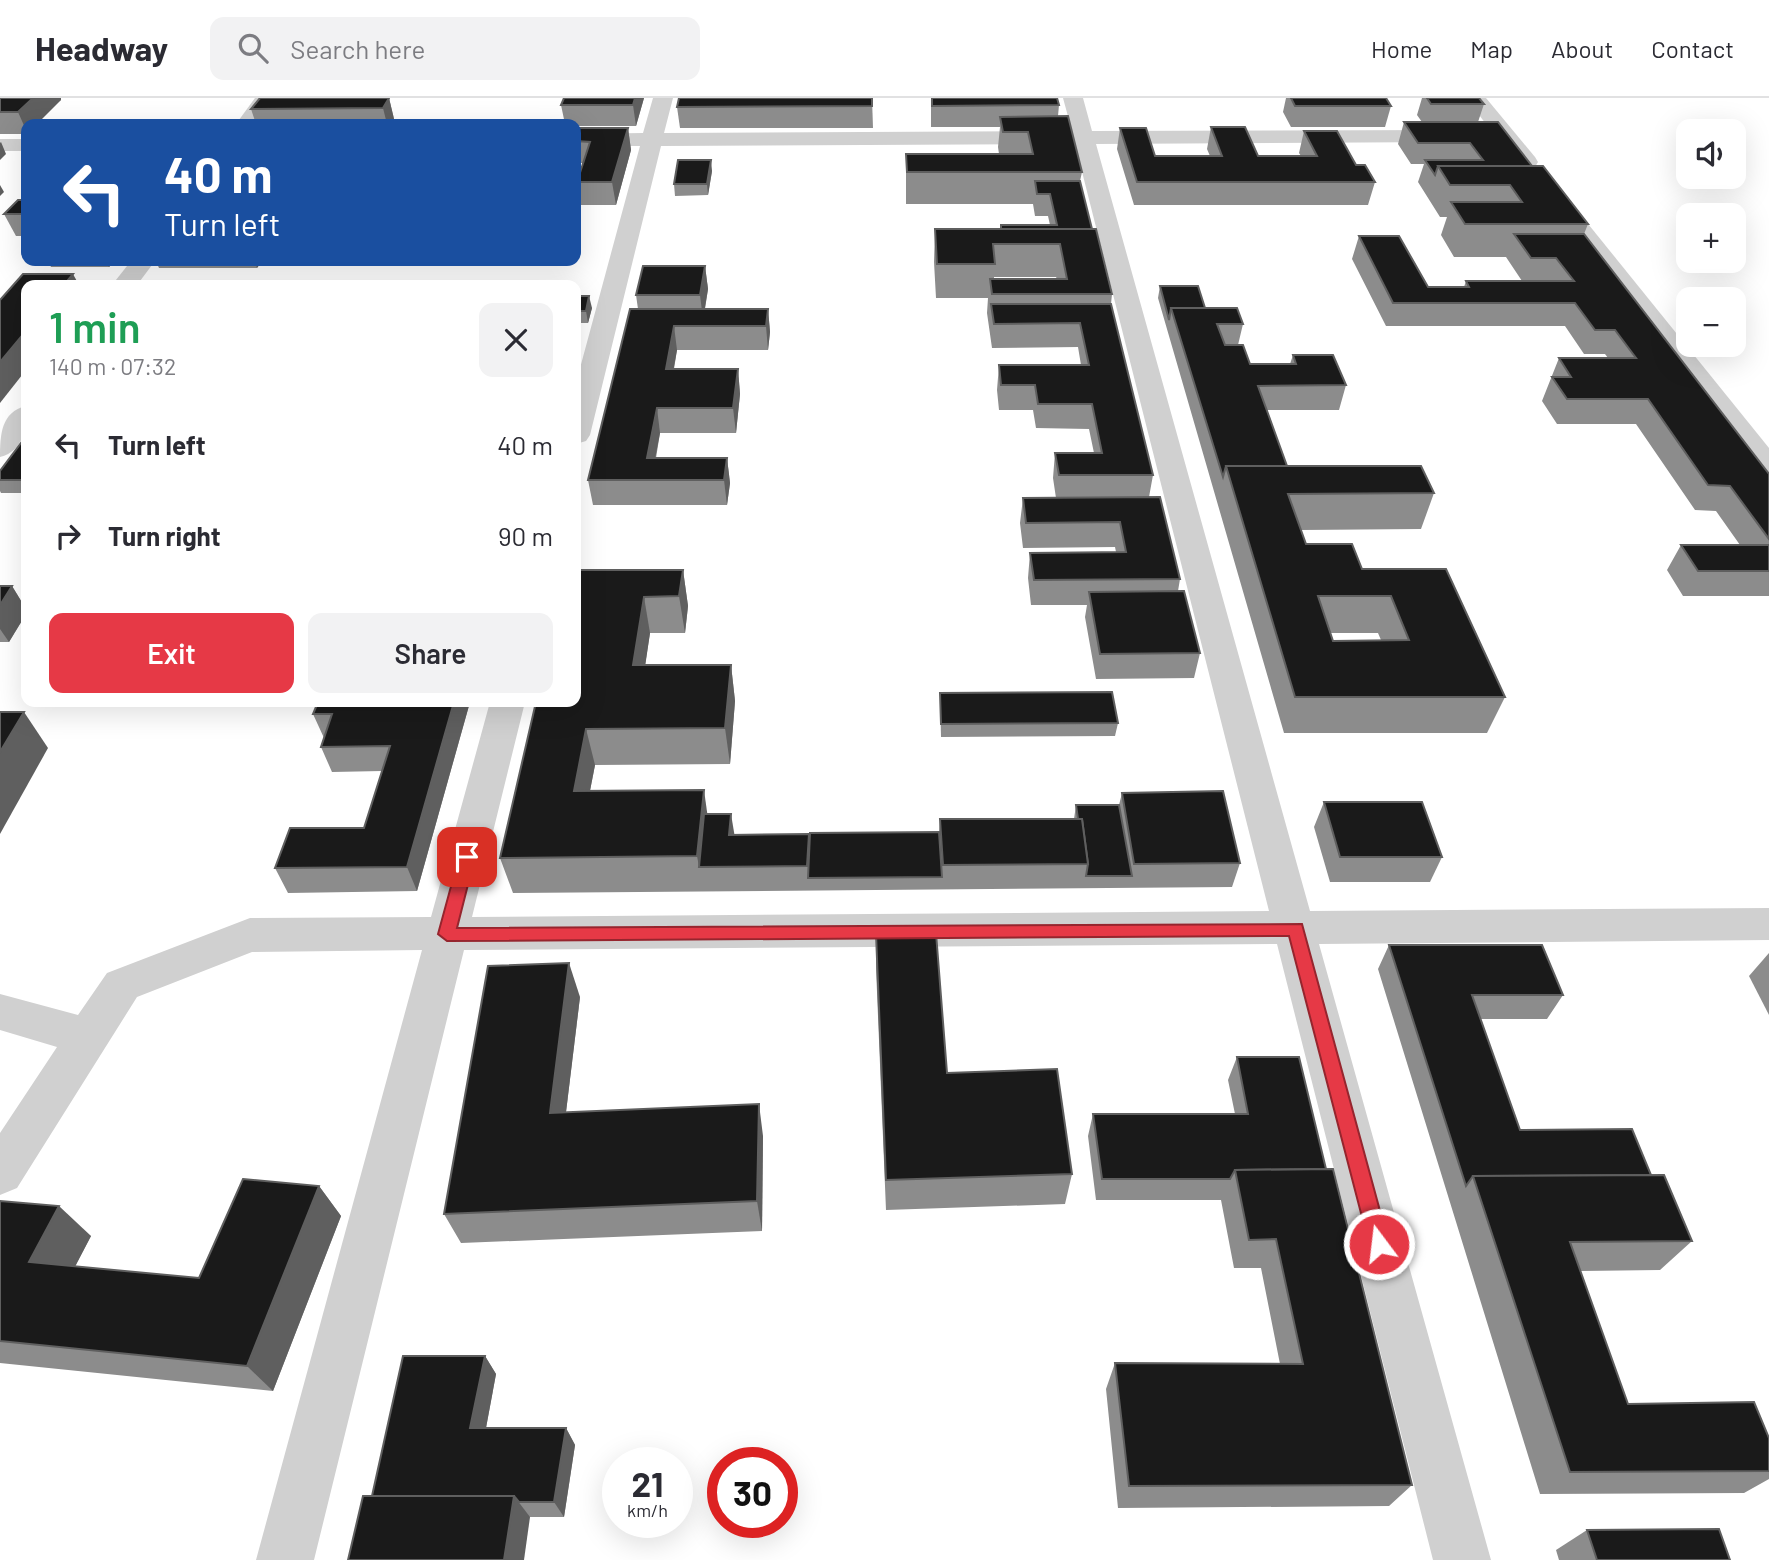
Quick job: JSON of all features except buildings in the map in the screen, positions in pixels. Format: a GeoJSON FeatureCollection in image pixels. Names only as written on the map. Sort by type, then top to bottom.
{"type":"FeatureCollection","features":[{"type":"Feature","properties":{"kind":"street"},"geometry":{"type":"LineString","coordinates":[[250,119],[265,98]]}},
{"type":"Feature","properties":{"kind":"street"},"geometry":{"type":"LineString","coordinates":[[581,416],[663,98]]}},
{"type":"Feature","properties":{"kind":"street"},"geometry":{"type":"LineString","coordinates":[[1073,98],[1462,1560]]}},
{"type":"Feature","properties":{"kind":"street"},"geometry":{"type":"LineString","coordinates":[[1476,98],[1769,467]]}},
{"type":"Feature","properties":{"kind":"street"},"geometry":{"type":"LineString","coordinates":[[581,140],[1506,135]]}},
{"type":"Feature","properties":{"kind":"street"},"geometry":{"type":"LineString","coordinates":[[0,145],[21,145]]}},
{"type":"Feature","properties":{"kind":"street"},"geometry":{"type":"LineString","coordinates":[[128,280],[139,266]]}},
{"type":"Feature","properties":{"kind":"street"},"geometry":{"type":"LineString","coordinates":[[0,448],[21,421]]}},
{"type":"Feature","properties":{"kind":"street"},"geometry":{"type":"LineString","coordinates":[[285,1560],[506,707]]}},
{"type":"Feature","properties":{"kind":"street"},"geometry":{"type":"LineString","coordinates":[[0,1173],[122,985],[250,934],[1769,924]]}},
{"type":"Feature","properties":{"kind":"street"},"geometry":{"type":"LineString","coordinates":[[0,1012],[89,1037]]}},
{"type":"Feature","properties":{"kind":"route"},"geometry":{"type":"LineString","coordinates":[[467,857],[447,934],[1296,929],[1379,1244]]}}]}
